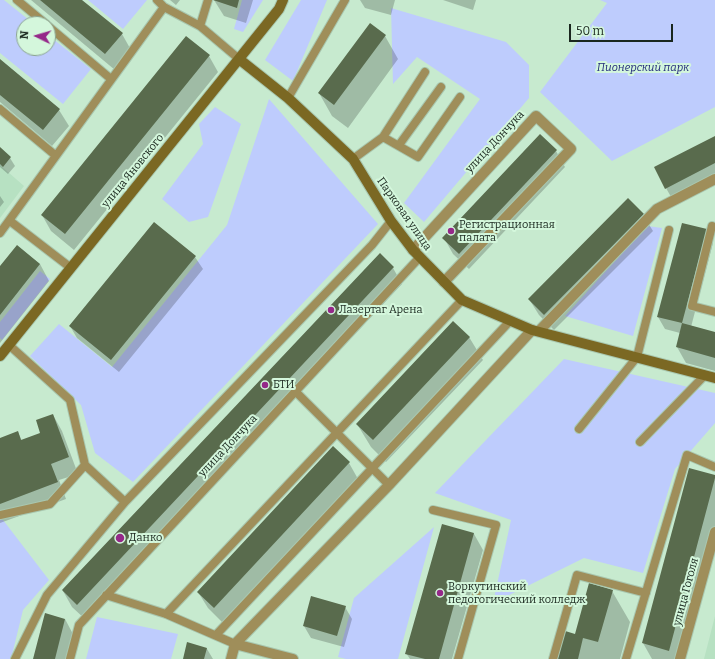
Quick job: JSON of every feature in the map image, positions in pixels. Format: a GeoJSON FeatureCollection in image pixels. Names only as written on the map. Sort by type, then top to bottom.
{"type":"FeatureCollection","features":[{"type":"Feature","properties":{"kind":"street","name":"улица Яновского"},"geometry":{"type":"LineString","coordinates":[[0,356],[279,9],[283,0]]}},
{"type":"Feature","properties":{"kind":"street","name":"Парковая улица"},"geometry":{"type":"LineString","coordinates":[[239,59],[288,98],[353,160],[391,221],[416,254],[462,300],[536,331],[715,378]]}},
{"type":"Feature","properties":{"kind":"street","name":"улица Дончука"},"geometry":{"type":"LineString","coordinates":[[416,254],[536,116],[571,149],[444,282]]}},
{"type":"Feature","properties":{"kind":"street"},"geometry":{"type":"LineString","coordinates":[[231,659],[235,644],[536,331],[657,209],[715,179]]}},
{"type":"Feature","properties":{"kind":"street","name":"улица Гоголя"},"geometry":{"type":"LineString","coordinates":[[680,659],[715,532]]}},
{"type":"Feature","properties":{"kind":"street"},"geometry":{"type":"LineString","coordinates":[[235,644],[271,656],[293,659]]}},
{"type":"Feature","properties":{"kind":"lane"},"geometry":{"type":"LineString","coordinates":[[17,0],[36,16]]}},
{"type":"Feature","properties":{"kind":"lane"},"geometry":{"type":"LineString","coordinates":[[157,0],[164,7],[200,26],[239,59]]}},
{"type":"Feature","properties":{"kind":"lane"},"geometry":{"type":"LineString","coordinates":[[200,26],[208,0]]}},
{"type":"Feature","properties":{"kind":"lane"},"geometry":{"type":"LineString","coordinates":[[288,98],[345,0]]}},
{"type":"Feature","properties":{"kind":"lane"},"geometry":{"type":"LineString","coordinates":[[0,233],[164,7]]}},
{"type":"Feature","properties":{"kind":"lane"},"geometry":{"type":"LineString","coordinates":[[56,33],[111,79]]}},
{"type":"Feature","properties":{"kind":"lane"},"geometry":{"type":"LineString","coordinates":[[353,160],[383,137],[425,72]]}},
{"type":"Feature","properties":{"kind":"lane"},"geometry":{"type":"LineString","coordinates":[[399,145],[441,87]]}},
{"type":"Feature","properties":{"kind":"lane"},"geometry":{"type":"LineString","coordinates":[[383,137],[418,157],[460,96]]}},
{"type":"Feature","properties":{"kind":"lane"},"geometry":{"type":"LineString","coordinates":[[0,109],[56,155]]}},
{"type":"Feature","properties":{"kind":"lane"},"geometry":{"type":"LineString","coordinates":[[10,221],[71,268]]}},
{"type":"Feature","properties":{"kind":"lane"},"geometry":{"type":"LineString","coordinates":[[15,659],[47,595],[126,502],[372,245],[391,221]]}},
{"type":"Feature","properties":{"kind":"lane"},"geometry":{"type":"LineString","coordinates":[[712,226],[692,306],[715,312]]}},
{"type":"Feature","properties":{"kind":"lane"},"geometry":{"type":"LineString","coordinates":[[579,429],[637,357],[669,230]]}},
{"type":"Feature","properties":{"kind":"lane","name":"улица Дончука"},"geometry":{"type":"LineString","coordinates":[[70,659],[79,625],[295,392],[416,254]]}},
{"type":"Feature","properties":{"kind":"lane"},"geometry":{"type":"LineString","coordinates":[[166,614],[462,300]]}},
{"type":"Feature","properties":{"kind":"lane"},"geometry":{"type":"LineString","coordinates":[[216,635],[510,321]]}},
{"type":"Feature","properties":{"kind":"lane"},"geometry":{"type":"LineString","coordinates":[[9,345],[70,400],[85,465],[126,502]]}},
{"type":"Feature","properties":{"kind":"lane"},"geometry":{"type":"LineString","coordinates":[[640,442],[705,375]]}},
{"type":"Feature","properties":{"kind":"lane"},"geometry":{"type":"LineString","coordinates":[[295,392],[388,485]]}},
{"type":"Feature","properties":{"kind":"lane"},"geometry":{"type":"LineString","coordinates":[[626,659],[687,455],[715,466]]}},
{"type":"Feature","properties":{"kind":"lane"},"geometry":{"type":"LineString","coordinates":[[0,515],[50,504],[85,465]]}},
{"type":"Feature","properties":{"kind":"lane"},"geometry":{"type":"LineString","coordinates":[[433,510],[496,525],[458,659]]}},
{"type":"Feature","properties":{"kind":"lane"},"geometry":{"type":"LineString","coordinates":[[553,659],[577,575],[646,593]]}},
{"type":"Feature","properties":{"kind":"lane"},"geometry":{"type":"LineString","coordinates":[[106,595],[166,614],[235,644]]}},
{"type":"Feature","properties":{"kind":"shaded area"},"geometry":{"type":"Polygon","coordinates":[[[0,165],[24,186],[0,218],[0,165]]]}},
{"type":"Feature","properties":{"kind":"shaded area"},"geometry":{"type":"Polygon","coordinates":[[[715,616],[715,659],[704,659],[715,616]]]}},
{"type":"Feature","properties":{"kind":"green space"},"geometry":{"type":"Polygon","coordinates":[[[0,0],[4,0],[24,16],[16,16],[16,56],[56,56],[56,41],[91,69],[63,104],[0,53],[0,0]]]}},
{"type":"Feature","properties":{"kind":"green space"},"geometry":{"type":"Polygon","coordinates":[[[88,0],[147,0],[123,29],[88,0]]]}},
{"type":"Feature","properties":{"kind":"green space"},"geometry":{"type":"Polygon","coordinates":[[[242,0],[263,0],[243,32],[234,29],[242,0]]]}},
{"type":"Feature","properties":{"kind":"green space"},"geometry":{"type":"Polygon","coordinates":[[[301,0],[327,0],[293,81],[265,60],[301,0]]]}},
{"type":"Feature","properties":{"kind":"green space","name":"Пионерский парк"},"geometry":{"type":"Polygon","coordinates":[[[600,0],[715,0],[715,107],[612,161],[540,92],[607,3],[600,0]]]}},
{"type":"Feature","properties":{"kind":"green space"},"geometry":{"type":"Polygon","coordinates":[[[391,8],[506,42],[529,65],[529,98],[424,222],[404,203],[480,99],[417,57],[393,84],[391,8]]]}},
{"type":"Feature","properties":{"kind":"green space"},"geometry":{"type":"Polygon","coordinates":[[[269,99],[378,224],[133,482],[95,453],[81,405],[30,356],[59,324],[112,367],[227,225],[269,99]]]}},
{"type":"Feature","properties":{"kind":"green space"},"geometry":{"type":"Polygon","coordinates":[[[215,107],[241,124],[208,217],[189,222],[162,199],[203,144],[199,124],[215,107]]]}},
{"type":"Feature","properties":{"kind":"green space"},"geometry":{"type":"Polygon","coordinates":[[[647,226],[662,228],[633,336],[565,316],[647,226]]]}},
{"type":"Feature","properties":{"kind":"green space"},"geometry":{"type":"Polygon","coordinates":[[[40,271],[50,279],[2,340],[0,338],[0,322],[40,271]]]}},
{"type":"Feature","properties":{"kind":"green space"},"geometry":{"type":"Polygon","coordinates":[[[564,359],[715,393],[715,423],[675,469],[643,573],[584,558],[493,603],[511,520],[435,493],[564,359]]]}},
{"type":"Feature","properties":{"kind":"green space"},"geometry":{"type":"Polygon","coordinates":[[[0,516],[49,580],[23,610],[11,659],[0,659],[0,516]]]}},
{"type":"Feature","properties":{"kind":"green space"},"geometry":{"type":"Polygon","coordinates":[[[434,527],[398,659],[346,659],[338,657],[354,598],[434,527]]]}},
{"type":"Feature","properties":{"kind":"green space"},"geometry":{"type":"Polygon","coordinates":[[[97,617],[178,634],[171,659],[86,659],[97,617]]]}},
{"type":"Feature","properties":{"kind":"building"},"geometry":{"type":"Polygon","coordinates":[[[40,0],[82,0],[123,33],[105,54],[40,0]]]}},
{"type":"Feature","properties":{"kind":"building"},"geometry":{"type":"Polygon","coordinates":[[[213,0],[239,0],[237,8],[213,0]]]}},
{"type":"Feature","properties":{"kind":"building"},"geometry":{"type":"Polygon","coordinates":[[[370,23],[386,35],[334,105],[318,93],[370,23]]]}},
{"type":"Feature","properties":{"kind":"building"},"geometry":{"type":"Polygon","coordinates":[[[186,36],[210,55],[65,234],[41,215],[186,36]]]}},
{"type":"Feature","properties":{"kind":"building"},"geometry":{"type":"Polygon","coordinates":[[[0,59],[60,109],[43,130],[0,95],[0,59]]]}},
{"type":"Feature","properties":{"kind":"building"},"geometry":{"type":"Polygon","coordinates":[[[540,134],[557,150],[459,254],[442,238],[540,134]]]}},
{"type":"Feature","properties":{"kind":"building"},"geometry":{"type":"Polygon","coordinates":[[[715,136],[715,163],[665,189],[654,167],[715,136]]]}},
{"type":"Feature","properties":{"kind":"building"},"geometry":{"type":"Polygon","coordinates":[[[0,147],[11,157],[3,167],[0,164],[0,147]]]}},
{"type":"Feature","properties":{"kind":"building"},"geometry":{"type":"Polygon","coordinates":[[[628,198],[644,214],[544,315],[528,299],[628,198]]]}},
{"type":"Feature","properties":{"kind":"building"},"geometry":{"type":"Polygon","coordinates":[[[154,222],[196,256],[111,360],[69,326],[154,222]]]}},
{"type":"Feature","properties":{"kind":"building"},"geometry":{"type":"Polygon","coordinates":[[[682,223],[707,229],[682,323],[657,317],[682,223]]]}},
{"type":"Feature","properties":{"kind":"building"},"geometry":{"type":"Polygon","coordinates":[[[17,245],[40,264],[0,315],[0,266],[17,245]]]}},
{"type":"Feature","properties":{"kind":"building"},"geometry":{"type":"Polygon","coordinates":[[[380,253],[394,267],[77,605],[62,590],[380,253]]]}},
{"type":"Feature","properties":{"kind":"building"},"geometry":{"type":"Polygon","coordinates":[[[453,321],[470,337],[373,440],[356,424],[453,321]]]}},
{"type":"Feature","properties":{"kind":"building"},"geometry":{"type":"Polygon","coordinates":[[[682,323],[715,332],[715,358],[676,347],[682,323]]]}},
{"type":"Feature","properties":{"kind":"building"},"geometry":{"type":"Polygon","coordinates":[[[53,414],[69,457],[51,464],[58,482],[0,504],[0,438],[18,431],[21,440],[40,433],[36,420],[53,414]]]}},
{"type":"Feature","properties":{"kind":"building"},"geometry":{"type":"Polygon","coordinates":[[[333,446],[350,462],[214,608],[197,592],[333,446]]]}},
{"type":"Feature","properties":{"kind":"building"},"geometry":{"type":"Polygon","coordinates":[[[689,468],[715,475],[715,478],[669,651],[642,643],[689,468]]]}},
{"type":"Feature","properties":{"kind":"building","name":"Воркутинский педогогический колледж"},"geometry":{"type":"Polygon","coordinates":[[[442,524],[474,533],[439,659],[425,659],[405,654],[442,524]]]}},
{"type":"Feature","properties":{"kind":"building"},"geometry":{"type":"Polygon","coordinates":[[[589,583],[613,590],[598,642],[583,638],[578,659],[554,659],[562,630],[575,634],[589,583]]]}},
{"type":"Feature","properties":{"kind":"building"},"geometry":{"type":"Polygon","coordinates":[[[311,596],[346,606],[337,636],[303,626],[311,596]]]}},
{"type":"Feature","properties":{"kind":"building"},"geometry":{"type":"Polygon","coordinates":[[[45,613],[65,619],[55,659],[33,659],[45,613]]]}},
{"type":"Feature","properties":{"kind":"building"},"geometry":{"type":"Polygon","coordinates":[[[187,642],[207,648],[204,659],[183,659],[187,642]]]}},
{"type":"Feature","properties":{"kind":"place","name":"Регистрационная палата"},"geometry":{"type":"Point","coordinates":[451,231]}},
{"type":"Feature","properties":{"kind":"place","name":"Лазертаг Арена"},"geometry":{"type":"Point","coordinates":[331,310]}},
{"type":"Feature","properties":{"kind":"place","name":"БТИ"},"geometry":{"type":"Point","coordinates":[265,385]}},
{"type":"Feature","properties":{"kind":"place","name":"Данко"},"geometry":{"type":"Point","coordinates":[120,538]}},
{"type":"Feature","properties":{"kind":"place","name":"Воркутинский педогогический колледж"},"geometry":{"type":"Point","coordinates":[440,593]}}]}
